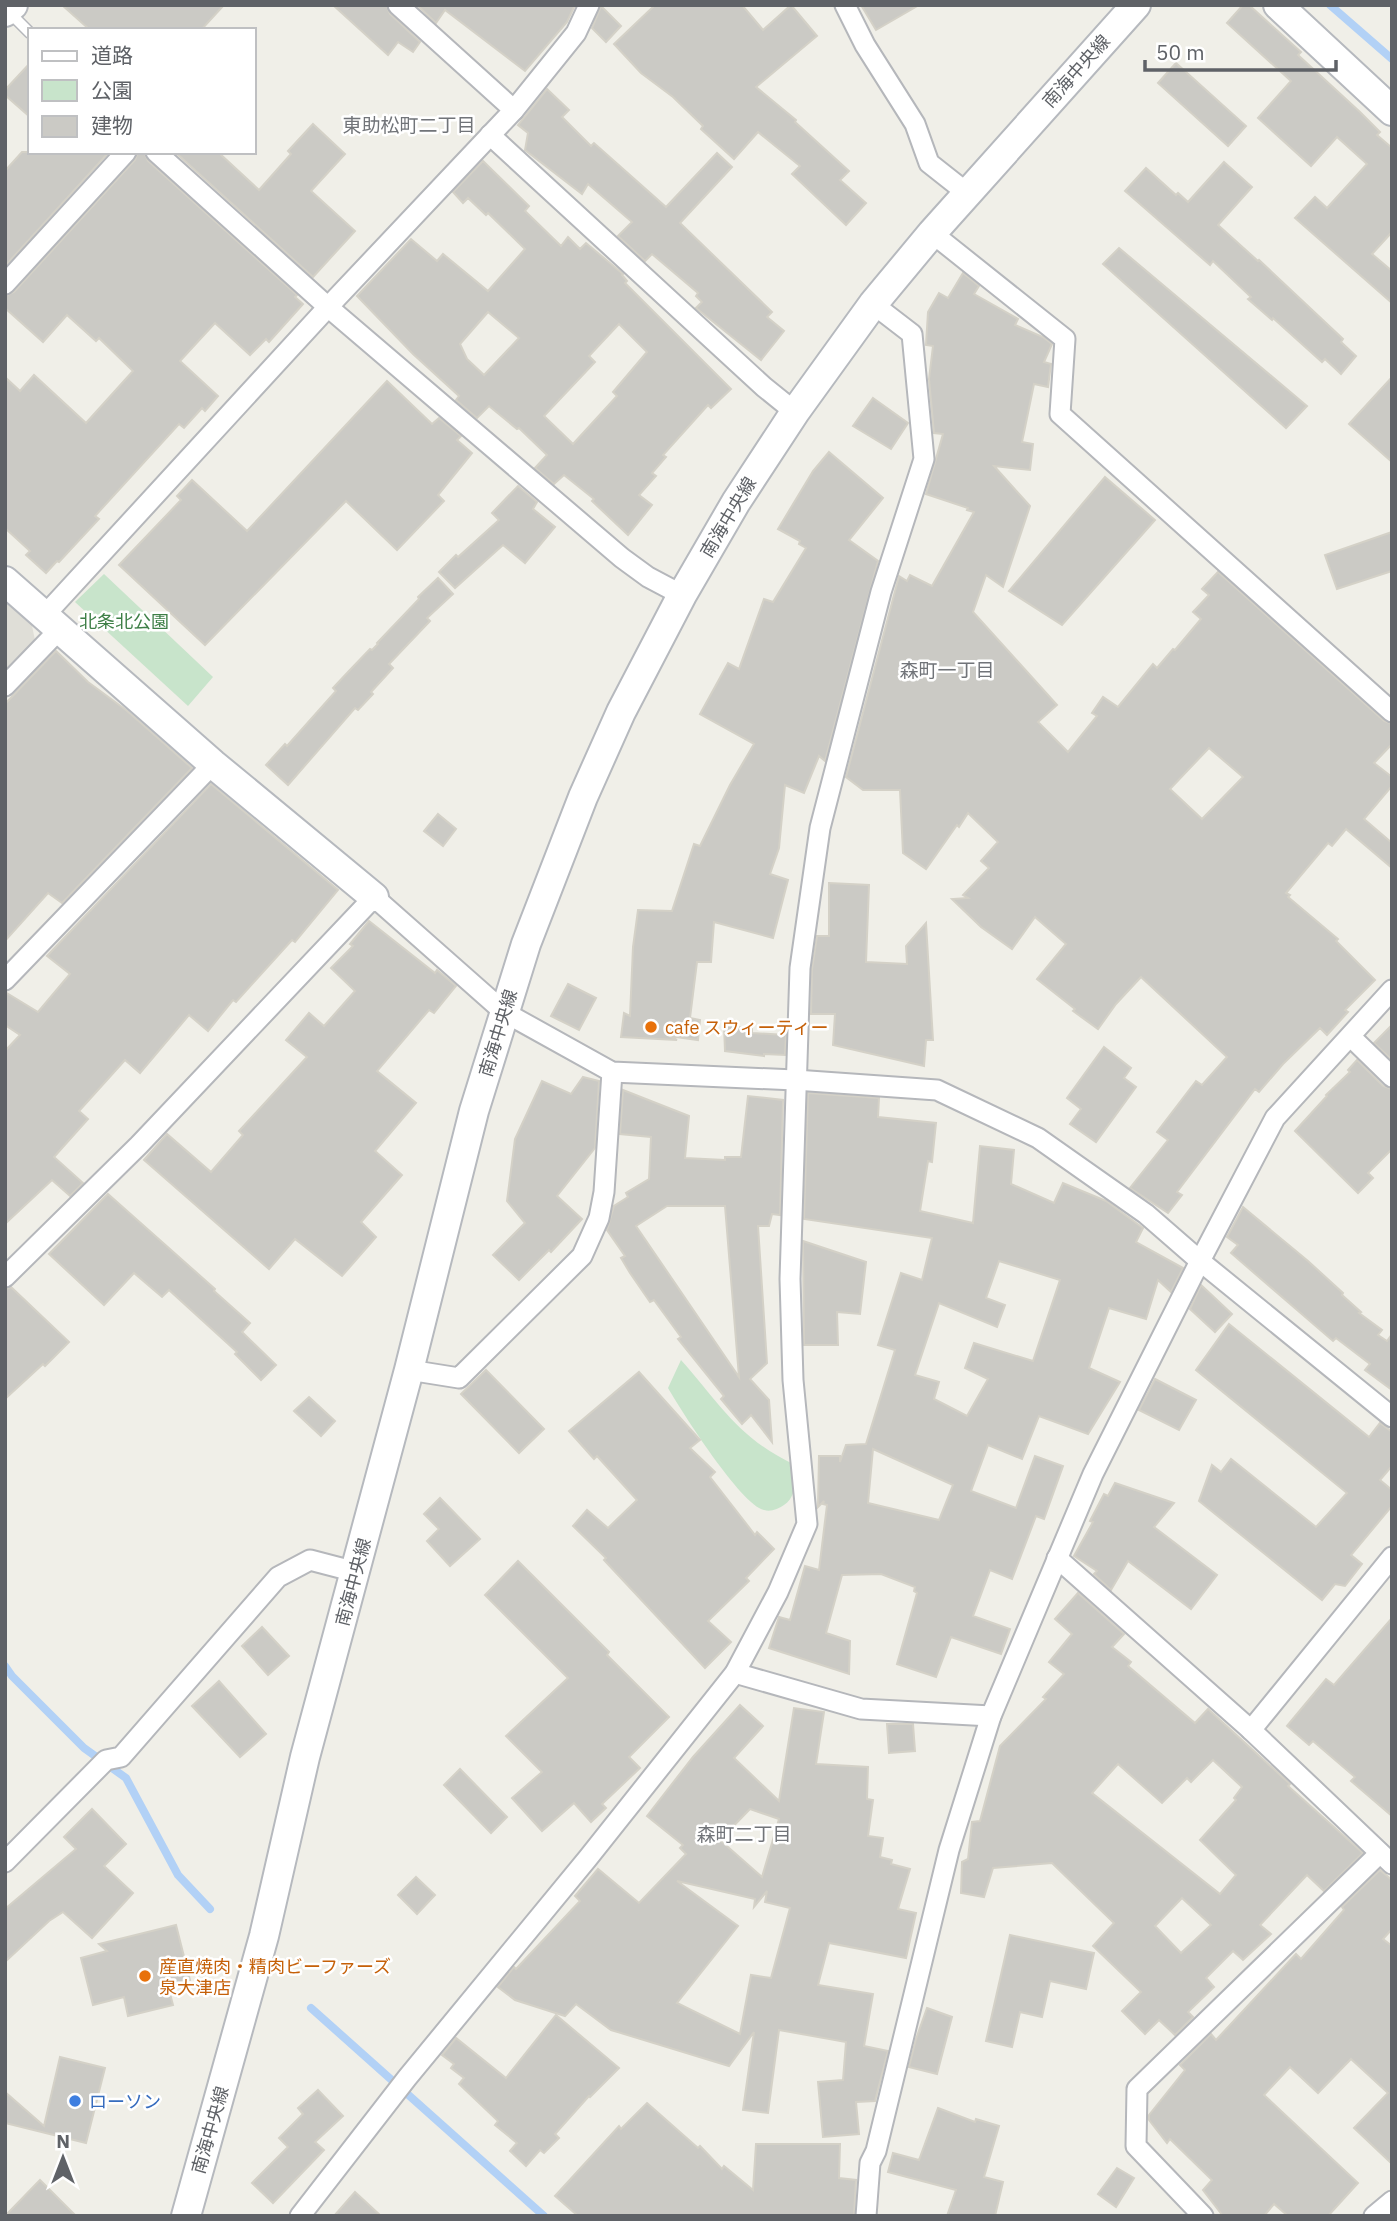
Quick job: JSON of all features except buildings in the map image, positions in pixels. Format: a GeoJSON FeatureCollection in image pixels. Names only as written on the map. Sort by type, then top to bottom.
{"type":"FeatureCollection","features":[{"type":"Feature","properties":{"kind":"street"},"geometry":{"type":"LineString","coordinates":[[398,5],[514,110]]}},
{"type":"Feature","properties":{"kind":"street"},"geometry":{"type":"LineString","coordinates":[[5,686],[52,623],[328,306],[514,110],[576,33],[589,5]]}},
{"type":"Feature","properties":{"kind":"street","name":"南海中央線"},"geometry":{"type":"LineString","coordinates":[[186,2216],[264,1937],[305,1757],[409,1370],[474,1111],[526,944],[583,797],[621,712],[682,595],[736,502],[795,412],[873,304],[932,233],[1136,5]]}},
{"type":"Feature","properties":{"kind":"street"},"geometry":{"type":"LineString","coordinates":[[1278,5],[1392,111]]}},
{"type":"Feature","properties":{"kind":"street"},"geometry":{"type":"LineString","coordinates":[[847,6],[865,45],[915,124],[929,163],[967,193]]}},
{"type":"Feature","properties":{"kind":"street"},"geometry":{"type":"LineString","coordinates":[[490,135],[764,387],[795,412]]}},
{"type":"Feature","properties":{"kind":"street"},"geometry":{"type":"LineString","coordinates":[[5,284],[124,154]]}},
{"type":"Feature","properties":{"kind":"street"},"geometry":{"type":"LineString","coordinates":[[158,154],[328,306],[622,558],[648,577],[682,595]]}},
{"type":"Feature","properties":{"kind":"street"},"geometry":{"type":"LineString","coordinates":[[932,233],[1065,339],[1060,414],[1392,712]]}},
{"type":"Feature","properties":{"kind":"street"},"geometry":{"type":"LineString","coordinates":[[300,2216],[407,2078],[735,1673],[778,1592],[807,1524],[793,1380],[790,1279],[800,968],[820,828],[881,592],[924,459],[912,334],[873,304]]}},
{"type":"Feature","properties":{"kind":"street"},"geometry":{"type":"LineString","coordinates":[[5,581],[213,764],[374,897],[504,1012],[611,1072],[795,1080],[937,1090],[1038,1138],[1146,1214],[1392,1417]]}},
{"type":"Feature","properties":{"kind":"street"},"geometry":{"type":"LineString","coordinates":[[5,980],[213,764]]}},
{"type":"Feature","properties":{"kind":"street"},"geometry":{"type":"LineString","coordinates":[[5,1277],[139,1144],[374,897]]}},
{"type":"Feature","properties":{"kind":"street"},"geometry":{"type":"LineString","coordinates":[[866,2216],[870,2163],[876,2151],[950,1850],[991,1716],[1093,1474],[1275,1118],[1392,990]]}},
{"type":"Feature","properties":{"kind":"street"},"geometry":{"type":"LineString","coordinates":[[1351,1037],[1392,1077]]}},
{"type":"Feature","properties":{"kind":"street"},"geometry":{"type":"LineString","coordinates":[[409,1370],[459,1378],[582,1256],[599,1218],[604,1192],[611,1072]]}},
{"type":"Feature","properties":{"kind":"street"},"geometry":{"type":"LineString","coordinates":[[1057,1558],[1251,1730],[1386,1859],[1137,2089],[1136,2146],[1203,2216]]}},
{"type":"Feature","properties":{"kind":"street"},"geometry":{"type":"LineString","coordinates":[[1251,1730],[1392,1558]]}},
{"type":"Feature","properties":{"kind":"street"},"geometry":{"type":"LineString","coordinates":[[5,1862],[101,1765],[121,1757],[278,1577],[310,1560],[356,1572]]}},
{"type":"Feature","properties":{"kind":"street"},"geometry":{"type":"LineString","coordinates":[[735,1673],[861,1709],[991,1716]]}},
{"type":"Feature","properties":{"kind":"street"},"geometry":{"type":"LineString","coordinates":[[1374,2216],[1392,2201]]}},
{"type":"Feature","properties":{"kind":"lane"},"geometry":{"type":"LineString","coordinates":[[8,9],[28,31]]}},
{"type":"Feature","properties":{"kind":"shaded area"},"geometry":{"type":"Polygon","coordinates":[[[5,599],[31,621],[36,645],[5,675],[5,599]]]}},
{"type":"Feature","properties":{"kind":"green space","name":"北条北公園"},"geometry":{"type":"Polygon","coordinates":[[[104,574],[213,677],[188,706],[75,602],[104,574]]]}},
{"type":"Feature","properties":{"kind":"green space"},"geometry":{"type":"Polygon","coordinates":[[[681,1360],[719,1406],[744,1431],[758,1443],[795,1465],[793,1492],[784,1505],[769,1511],[764,1510],[754,1504],[727,1476],[668,1388],[681,1360]]]}},
{"type":"Feature","properties":{"kind":"waterway"},"geometry":{"type":"LineString","coordinates":[[1330,5],[1392,59]]}},
{"type":"Feature","properties":{"kind":"waterway"},"geometry":{"type":"LineString","coordinates":[[5,1666],[84,1748],[126,1778],[178,1875],[210,1909]]}},
{"type":"Feature","properties":{"kind":"waterway"},"geometry":{"type":"LineString","coordinates":[[311,2008],[544,2216]]}},
{"type":"Feature","properties":{"kind":"place","name":"cafe スウィーティー"},"geometry":{"type":"Point","coordinates":[651,1027]}},
{"type":"Feature","properties":{"kind":"place","name":"産直焼肉・精肉ビーファーズ 泉大津店"},"geometry":{"type":"Point","coordinates":[145,1976]}},
{"type":"Feature","properties":{"kind":"place","name":"ローソン"},"geometry":{"type":"Point","coordinates":[75,2101]}},
{"type":"Feature","properties":{"kind":"district","name":"東助松町二丁目"},"geometry":{"type":"Point","coordinates":[409,125]}},
{"type":"Feature","properties":{"kind":"district","name":"森町一丁目"},"geometry":{"type":"Point","coordinates":[947,670]}},
{"type":"Feature","properties":{"kind":"district","name":"森町二丁目"},"geometry":{"type":"Point","coordinates":[744,1834]}}]}
